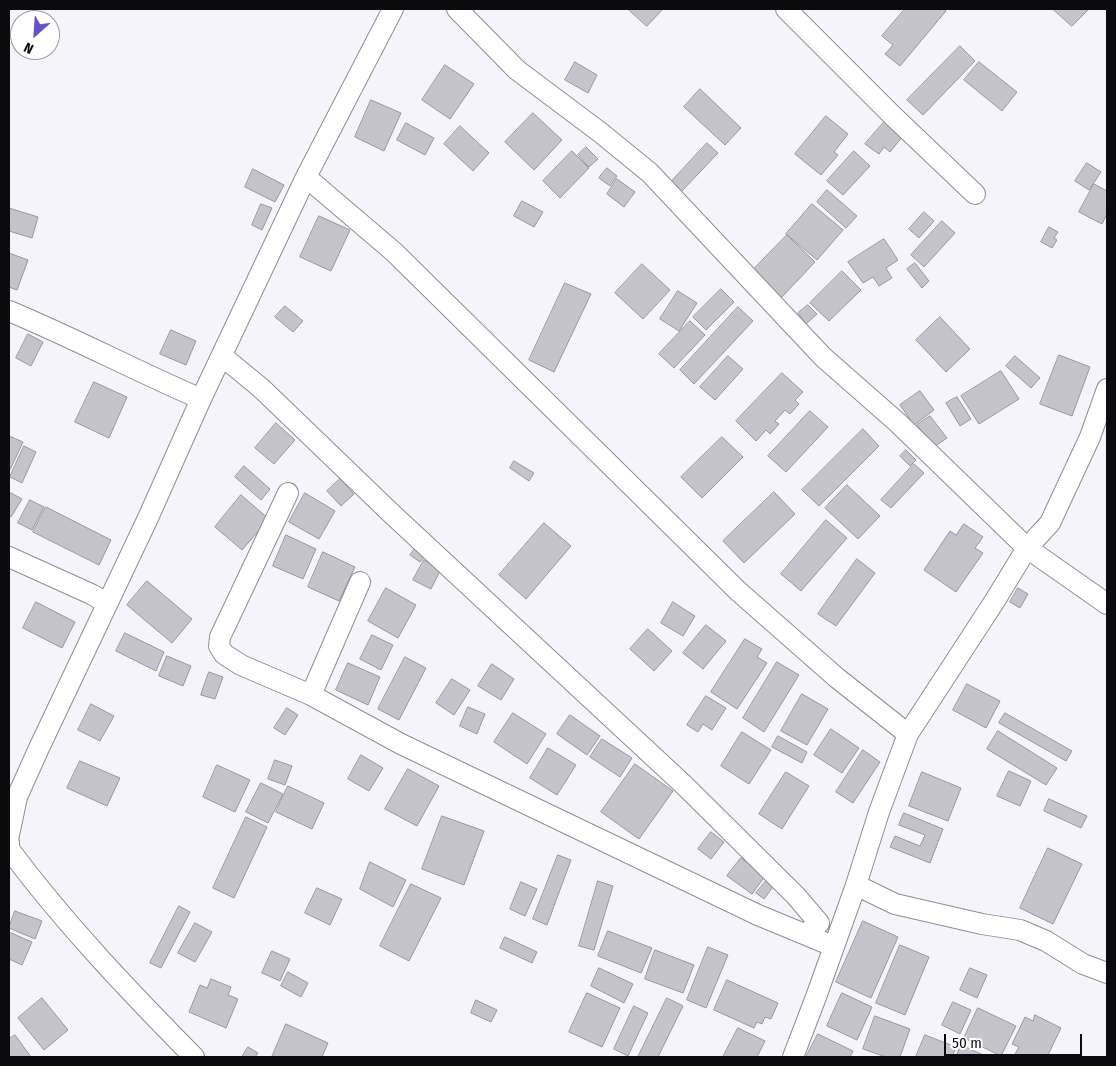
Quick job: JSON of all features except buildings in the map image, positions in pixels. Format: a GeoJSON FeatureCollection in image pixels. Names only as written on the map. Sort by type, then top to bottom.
{"type":"FeatureCollection","features":[{"type":"Feature","properties":{"kind":"street"},"geometry":{"type":"LineString","coordinates":[[9,835],[17,797],[38,748],[148,518],[306,177],[393,9]]}},
{"type":"Feature","properties":{"kind":"street"},"geometry":{"type":"LineString","coordinates":[[457,9],[518,70],[650,173],[823,357],[897,422],[1027,548],[1107,604]]}},
{"type":"Feature","properties":{"kind":"street"},"geometry":{"type":"LineString","coordinates":[[786,9],[893,116],[975,194]]}},
{"type":"Feature","properties":{"kind":"street"},"geometry":{"type":"LineString","coordinates":[[306,177],[394,252],[738,591],[837,678],[908,734]]}},
{"type":"Feature","properties":{"kind":"street"},"geometry":{"type":"LineString","coordinates":[[9,310],[53,329],[153,378],[202,398]]}},
{"type":"Feature","properties":{"kind":"street"},"geometry":{"type":"LineString","coordinates":[[222,356],[260,388],[393,515],[684,785],[796,896],[819,924],[806,934]]}},
{"type":"Feature","properties":{"kind":"street"},"geometry":{"type":"LineString","coordinates":[[793,1057],[856,885],[879,812],[908,734],[1027,548],[1050,522],[1090,437],[1107,390]]}},
{"type":"Feature","properties":{"kind":"street"},"geometry":{"type":"LineString","coordinates":[[288,492],[220,637],[219,646],[224,654],[241,665],[311,695],[401,744],[758,915],[833,946]]}},
{"type":"Feature","properties":{"kind":"street"},"geometry":{"type":"LineString","coordinates":[[9,557],[92,594],[107,603]]}},
{"type":"Feature","properties":{"kind":"street"},"geometry":{"type":"LineString","coordinates":[[311,695],[360,582]]}},
{"type":"Feature","properties":{"kind":"street"},"geometry":{"type":"LineString","coordinates":[[9,842],[9,849],[45,896],[128,990],[194,1057]]}},
{"type":"Feature","properties":{"kind":"street"},"geometry":{"type":"LineString","coordinates":[[856,885],[896,904],[982,924],[1020,930],[1046,941],[1083,964],[1107,973]]}}]}
